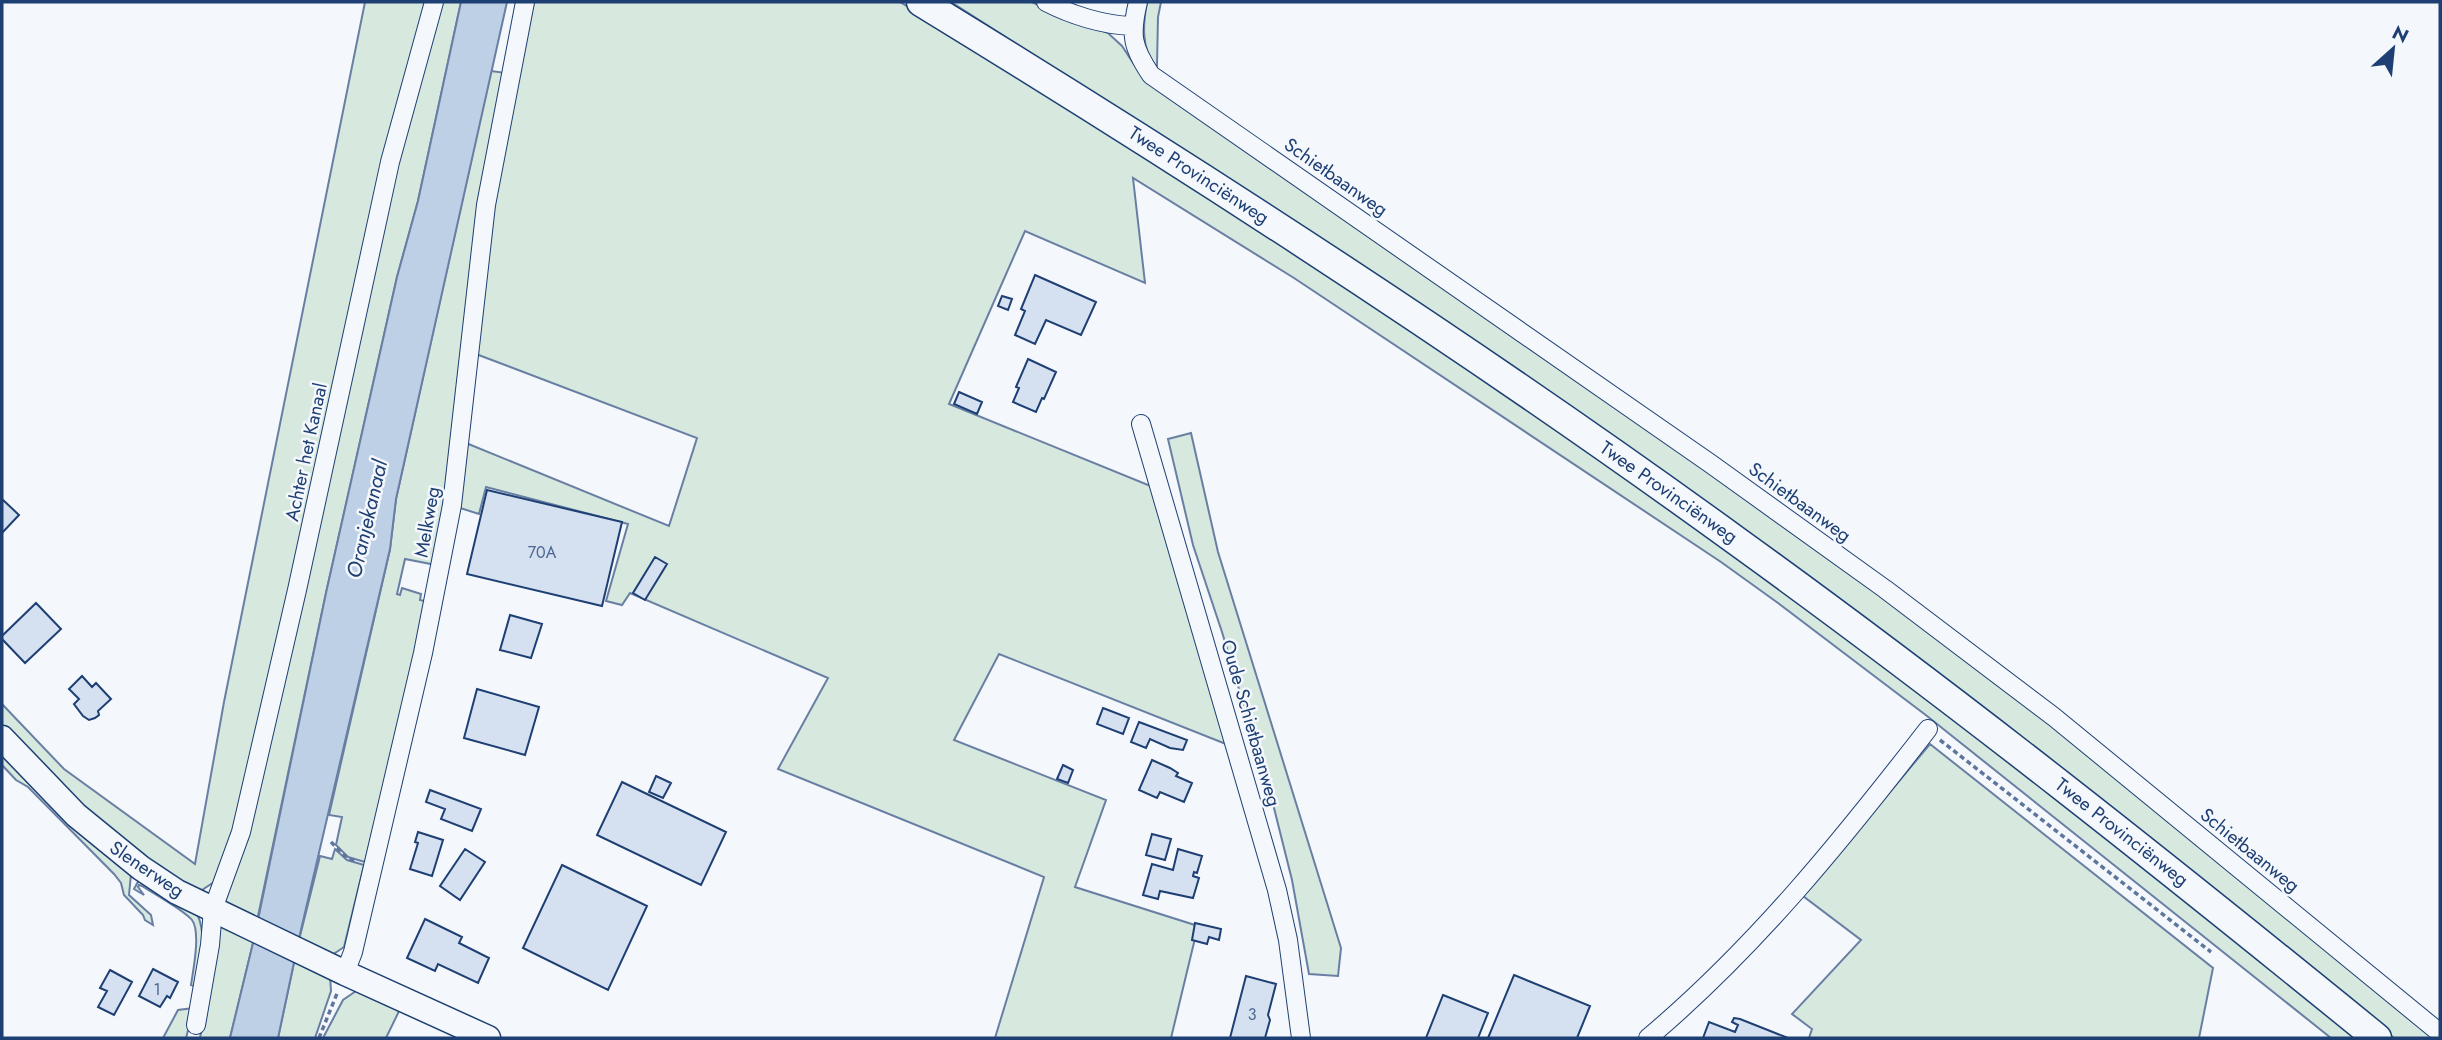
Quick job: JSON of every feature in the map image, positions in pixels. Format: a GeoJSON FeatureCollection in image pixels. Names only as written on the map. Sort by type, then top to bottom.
{"type":"FeatureCollection","features":[{"type":"Feature","properties":{"kind":"main road","name":"Twee Provinciënweg"},"geometry":{"type":"LineString","coordinates":[[921,2],[1098,110],[1332,261],[1487,365],[1697,512],[2044,771],[2377,1038]]}},
{"type":"Feature","properties":{"kind":"street","name":"Achter het Kanaal"},"geometry":{"type":"LineString","coordinates":[[196,1026],[210,945],[223,914],[390,162],[434,2]]}},
{"type":"Feature","properties":{"kind":"street","name":"Melkweg"},"geometry":{"type":"LineString","coordinates":[[345,973],[353,952],[423,653],[452,505],[486,205],[525,2]]}},
{"type":"Feature","properties":{"kind":"street"},"geometry":{"type":"LineString","coordinates":[[1046,2],[1079,16],[1132,26]]}},
{"type":"Feature","properties":{"kind":"street","name":"Schietbaanweg"},"geometry":{"type":"LineString","coordinates":[[1138,2],[1132,26],[1137,54],[1151,75],[1519,330],[1885,589],[2054,717],[2440,1033]]}},
{"type":"Feature","properties":{"kind":"street","name":"Oude Schietbaanweg"},"geometry":{"type":"LineString","coordinates":[[1141,424],[1278,890],[1288,940],[1301,1038]]}},
{"type":"Feature","properties":{"kind":"street"},"geometry":{"type":"LineString","coordinates":[[1648,1038],[1718,975],[1781,909],[1847,835],[1928,729]]}},
{"type":"Feature","properties":{"kind":"street","name":"Slenerweg"},"geometry":{"type":"LineString","coordinates":[[2,738],[76,815],[141,868],[177,892],[488,1038]]}},
{"type":"Feature","properties":{"kind":"path"},"geometry":{"type":"LineString","coordinates":[[1928,729],[2211,952]]}},
{"type":"Feature","properties":{"kind":"path"},"geometry":{"type":"LineString","coordinates":[[331,842],[348,859],[373,866]]}},
{"type":"Feature","properties":{"kind":"path"},"geometry":{"type":"LineString","coordinates":[[319,1038],[345,973]]}},
{"type":"Feature","properties":{"kind":"shaded area"},"geometry":{"type":"Polygon","coordinates":[[[365,2],[427,2],[240,812],[214,882],[202,890],[193,890],[106,831],[2,727],[2,704],[64,769],[195,864],[224,702],[365,2]]]}},
{"type":"Feature","properties":{"kind":"shaded area"},"geometry":{"type":"Polygon","coordinates":[[[439,2],[461,2],[418,201],[397,277],[326,593],[257,921],[225,904],[224,893],[372,268],[439,2]]]}},
{"type":"Feature","properties":{"kind":"shaded area"},"geometry":{"type":"Polygon","coordinates":[[[529,2],[900,2],[1434,341],[1818,612],[2361,1038],[2331,1038],[1927,716],[1721,562],[1294,278],[1133,178],[1145,283],[1025,231],[949,404],[1158,489],[1231,746],[999,654],[954,740],[1106,800],[1075,887],[1198,926],[1171,1038],[995,1038],[1044,877],[778,769],[828,678],[630,593],[622,605],[606,601],[628,524],[486,487],[479,514],[457,507],[466,443],[669,526],[697,438],[476,354],[486,240],[529,2]]]}},
{"type":"Feature","properties":{"kind":"shaded area"},"geometry":{"type":"Polygon","coordinates":[[[951,2],[1032,2],[1108,33],[1122,46],[1141,75],[1421,266],[1871,588],[2117,775],[2440,1038],[2394,1038],[2234,906],[1347,256],[951,2]]]}},
{"type":"Feature","properties":{"kind":"shaded area"},"geometry":{"type":"Polygon","coordinates":[[[1147,2],[1161,2],[1157,66],[1150,59],[1145,43],[1147,2]]]}},
{"type":"Feature","properties":{"kind":"shaded area"},"geometry":{"type":"Polygon","coordinates":[[[491,71],[506,73],[436,565],[405,559],[397,594],[400,595],[402,588],[421,594],[420,600],[429,602],[365,862],[348,857],[336,845],[342,817],[329,815],[390,549],[396,499],[491,71]]]}},
{"type":"Feature","properties":{"kind":"shaded area"},"geometry":{"type":"Polygon","coordinates":[[[1191,433],[1218,552],[1341,948],[1338,976],[1309,974],[1292,880],[1272,800],[1193,545],[1168,439],[1191,433]]]}},
{"type":"Feature","properties":{"kind":"shaded area"},"geometry":{"type":"Polygon","coordinates":[[[1930,744],[2213,968],[2199,1038],[1809,1038],[1812,1029],[1792,1014],[1861,940],[1803,896],[1930,744]]]}},
{"type":"Feature","properties":{"kind":"shaded area"},"geometry":{"type":"Polygon","coordinates":[[[2,749],[119,866],[131,874],[129,895],[151,915],[153,925],[145,920],[124,895],[121,883],[114,874],[28,787],[16,780],[2,765],[2,749]]]}},
{"type":"Feature","properties":{"kind":"shaded area"},"geometry":{"type":"Polygon","coordinates":[[[335,849],[347,860],[364,865],[344,947],[332,955],[299,940],[320,856],[332,859],[335,849]]]}},
{"type":"Feature","properties":{"kind":"shaded area"},"geometry":{"type":"Polygon","coordinates":[[[139,880],[198,916],[202,942],[197,987],[191,985],[196,942],[192,920],[142,886],[138,887],[144,895],[134,889],[139,880]]]}},
{"type":"Feature","properties":{"kind":"shaded area"},"geometry":{"type":"Polygon","coordinates":[[[226,924],[254,939],[230,1038],[200,1038],[220,927],[226,924]]]}},
{"type":"Feature","properties":{"kind":"shaded area"},"geometry":{"type":"Polygon","coordinates":[[[295,958],[330,976],[331,991],[315,1038],[278,1038],[295,958]]]}},
{"type":"Feature","properties":{"kind":"shaded area"},"geometry":{"type":"Polygon","coordinates":[[[356,991],[401,1007],[386,1038],[323,1038],[343,1000],[356,991]]]}},
{"type":"Feature","properties":{"kind":"shaded area"},"geometry":{"type":"Polygon","coordinates":[[[194,1008],[186,1038],[163,1038],[178,1010],[194,1008]]]}},
{"type":"Feature","properties":{"kind":"water","name":"Oranjekanaal"},"geometry":{"type":"Polygon","coordinates":[[[461,2],[507,2],[396,499],[390,549],[278,1038],[230,1038],[254,939],[326,593],[397,277],[418,201],[461,2]]]}},
{"type":"Feature","properties":{"kind":"building"},"geometry":{"type":"Polygon","coordinates":[[[1035,275],[1096,302],[1081,335],[1046,320],[1035,344],[1015,335],[1025,311],[1021,309],[1035,275]]]}},
{"type":"Feature","properties":{"kind":"building"},"geometry":{"type":"Polygon","coordinates":[[[1002,296],[1012,299],[1008,310],[998,306],[1002,296]]]}},
{"type":"Feature","properties":{"kind":"building"},"geometry":{"type":"Polygon","coordinates":[[[1028,359],[1056,372],[1036,412],[1013,402],[1019,388],[1016,387],[1028,359]]]}},
{"type":"Feature","properties":{"kind":"building"},"geometry":{"type":"Polygon","coordinates":[[[959,392],[982,402],[977,414],[954,404],[959,392]]]}},
{"type":"Feature","properties":{"kind":"building"},"geometry":{"type":"Polygon","coordinates":[[[487,490],[622,522],[602,606],[467,574],[487,490]]]}},
{"type":"Feature","properties":{"kind":"building"},"geometry":{"type":"Polygon","coordinates":[[[2,499],[19,515],[2,533],[2,499]]]}},
{"type":"Feature","properties":{"kind":"building"},"geometry":{"type":"Polygon","coordinates":[[[655,557],[667,564],[645,600],[633,593],[655,557]]]}},
{"type":"Feature","properties":{"kind":"building"},"geometry":{"type":"Polygon","coordinates":[[[36,603],[61,629],[25,663],[2,636],[36,603]]]}},
{"type":"Feature","properties":{"kind":"building"},"geometry":{"type":"Polygon","coordinates":[[[510,615],[542,624],[531,658],[500,650],[510,615]]]}},
{"type":"Feature","properties":{"kind":"building"},"geometry":{"type":"Polygon","coordinates":[[[82,676],[92,687],[96,683],[111,699],[98,711],[99,715],[89,720],[74,704],[79,699],[69,689],[82,676]]]}},
{"type":"Feature","properties":{"kind":"building"},"geometry":{"type":"Polygon","coordinates":[[[477,689],[539,707],[525,755],[464,738],[477,689]]]}},
{"type":"Feature","properties":{"kind":"building"},"geometry":{"type":"Polygon","coordinates":[[[1103,708],[1129,718],[1123,734],[1097,724],[1103,708]]]}},
{"type":"Feature","properties":{"kind":"building"},"geometry":{"type":"Polygon","coordinates":[[[1139,722],[1187,740],[1183,750],[1170,748],[1150,739],[1146,748],[1131,742],[1139,722]]]}},
{"type":"Feature","properties":{"kind":"building"},"geometry":{"type":"Polygon","coordinates":[[[1152,760],[1192,783],[1184,802],[1160,792],[1157,798],[1139,790],[1152,760]]]}},
{"type":"Feature","properties":{"kind":"building"},"geometry":{"type":"Polygon","coordinates":[[[1063,765],[1073,770],[1068,783],[1057,779],[1063,765]]]}},
{"type":"Feature","properties":{"kind":"building"},"geometry":{"type":"Polygon","coordinates":[[[656,776],[671,783],[663,798],[649,792],[656,776]]]}},
{"type":"Feature","properties":{"kind":"building"},"geometry":{"type":"Polygon","coordinates":[[[622,782],[726,832],[701,885],[597,835],[622,782]]]}},
{"type":"Feature","properties":{"kind":"building"},"geometry":{"type":"Polygon","coordinates":[[[430,790],[481,809],[472,831],[441,819],[445,809],[426,802],[430,790]]]}},
{"type":"Feature","properties":{"kind":"building"},"geometry":{"type":"Polygon","coordinates":[[[418,832],[443,840],[432,876],[410,869],[418,843],[415,842],[418,832]]]}},
{"type":"Feature","properties":{"kind":"building"},"geometry":{"type":"Polygon","coordinates":[[[1152,834],[1171,839],[1165,860],[1146,855],[1152,834]]]}},
{"type":"Feature","properties":{"kind":"building"},"geometry":{"type":"Polygon","coordinates":[[[465,849],[485,862],[460,900],[440,886],[465,849]]]}},
{"type":"Feature","properties":{"kind":"building"},"geometry":{"type":"Polygon","coordinates":[[[1178,849],[1202,856],[1197,873],[1194,872],[1193,876],[1199,878],[1193,898],[1160,891],[1158,899],[1143,895],[1152,864],[1173,870],[1178,849]]]}},
{"type":"Feature","properties":{"kind":"building"},"geometry":{"type":"Polygon","coordinates":[[[562,865],[647,906],[608,990],[523,948],[562,865]]]}},
{"type":"Feature","properties":{"kind":"building"},"geometry":{"type":"Polygon","coordinates":[[[425,919],[462,937],[459,943],[489,958],[478,983],[438,964],[435,971],[407,958],[425,919]]]}},
{"type":"Feature","properties":{"kind":"building"},"geometry":{"type":"Polygon","coordinates":[[[1195,923],[1221,929],[1219,940],[1209,937],[1207,944],[1192,940],[1195,923]]]}},
{"type":"Feature","properties":{"kind":"building"},"geometry":{"type":"Polygon","coordinates":[[[153,969],[178,982],[170,998],[167,996],[160,1007],[139,996],[153,969]]]}},
{"type":"Feature","properties":{"kind":"building"},"geometry":{"type":"Polygon","coordinates":[[[110,970],[132,982],[114,1015],[98,1007],[107,991],[100,988],[110,970]]]}},
{"type":"Feature","properties":{"kind":"building"},"geometry":{"type":"Polygon","coordinates":[[[1514,975],[1590,1006],[1577,1038],[1488,1038],[1514,975]]]}},
{"type":"Feature","properties":{"kind":"building"},"geometry":{"type":"Polygon","coordinates":[[[1246,976],[1276,984],[1265,1038],[1230,1038],[1246,976]]]}},
{"type":"Feature","properties":{"kind":"building"},"geometry":{"type":"Polygon","coordinates":[[[1443,995],[1488,1013],[1478,1038],[1426,1038],[1443,995]]]}},
{"type":"Feature","properties":{"kind":"building"},"geometry":{"type":"Polygon","coordinates":[[[1734,1018],[1788,1038],[1703,1038],[1709,1022],[1735,1032],[1738,1025],[1732,1022],[1734,1018]]]}}]}
